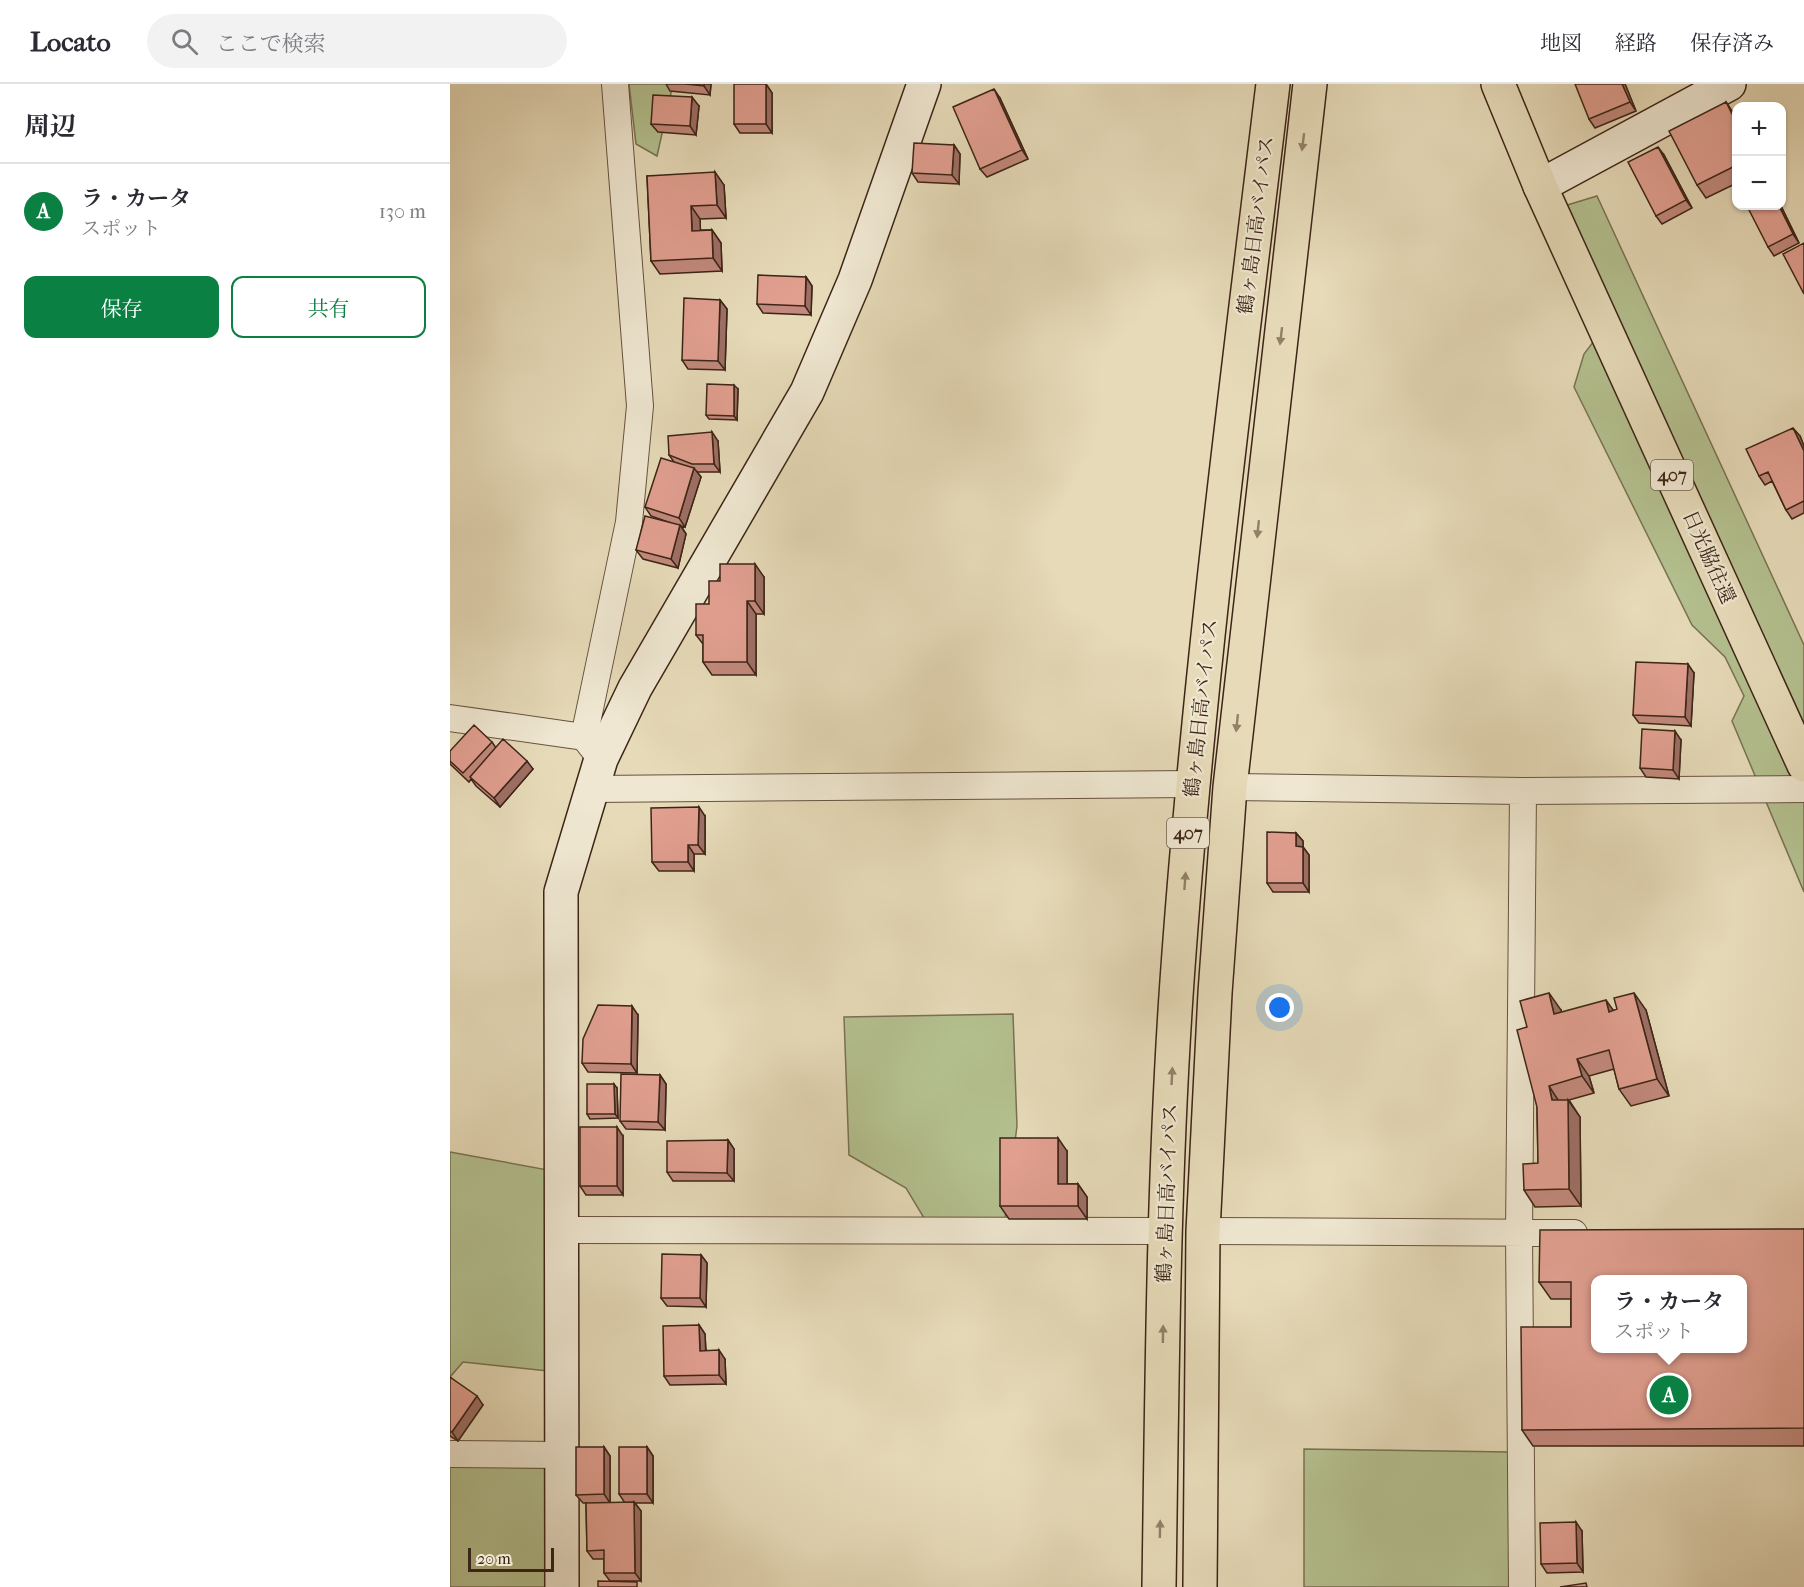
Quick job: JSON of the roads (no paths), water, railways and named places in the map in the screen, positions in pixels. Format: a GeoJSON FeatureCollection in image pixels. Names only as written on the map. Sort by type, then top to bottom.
{"type":"FeatureCollection","features":[{"type":"Feature","properties":{"kind":"highway","name":"鶴ヶ島日高バイパス"},"geometry":{"type":"LineString","coordinates":[[1159,1587],[1164,1231],[1177,983],[1192,784],[1273,84]]}},
{"type":"Feature","properties":{"kind":"highway","name":"鶴ヶ島日高バイパス"},"geometry":{"type":"LineString","coordinates":[[1200,1587],[1203,1231],[1215,993],[1230,787],[1310,84]]}},
{"type":"Feature","properties":{"kind":"highway","name":"407"},"geometry":{"type":"LineString","coordinates":[[1498,84],[1540,186]]}},
{"type":"Feature","properties":{"kind":"highway","name":"日光脇往還"},"geometry":{"type":"LineString","coordinates":[[1540,186],[1804,765]]}},
{"type":"Feature","properties":{"kind":"street"},"geometry":{"type":"LineString","coordinates":[[562,1587],[560,1455],[561,892],[592,762],[629,522],[640,406],[615,84]]}},
{"type":"Feature","properties":{"kind":"street"},"geometry":{"type":"LineString","coordinates":[[592,762],[807,392],[855,280],[924,84]]}},
{"type":"Feature","properties":{"kind":"street"},"geometry":{"type":"LineString","coordinates":[[1540,186],[1729,84]]}},
{"type":"Feature","properties":{"kind":"street"},"geometry":{"type":"LineString","coordinates":[[450,718],[592,762],[1192,784]]}},
{"type":"Feature","properties":{"kind":"street"},"geometry":{"type":"LineString","coordinates":[[1230,787],[1523,791],[1804,789]]}},
{"type":"Feature","properties":{"kind":"street"},"geometry":{"type":"LineString","coordinates":[[1522,1587],[1519,1234],[1523,791]]}},
{"type":"Feature","properties":{"kind":"street"},"geometry":{"type":"LineString","coordinates":[[560,1230],[1164,1231]]}},
{"type":"Feature","properties":{"kind":"street"},"geometry":{"type":"LineString","coordinates":[[1203,1231],[1602,1233]]}},
{"type":"Feature","properties":{"kind":"street"},"geometry":{"type":"LineString","coordinates":[[450,1454],[560,1455]]}},
{"type":"Feature","properties":{"kind":"place","name":"ラ・カータ"},"geometry":{"type":"Point","coordinates":[1669,1395]}}]}
